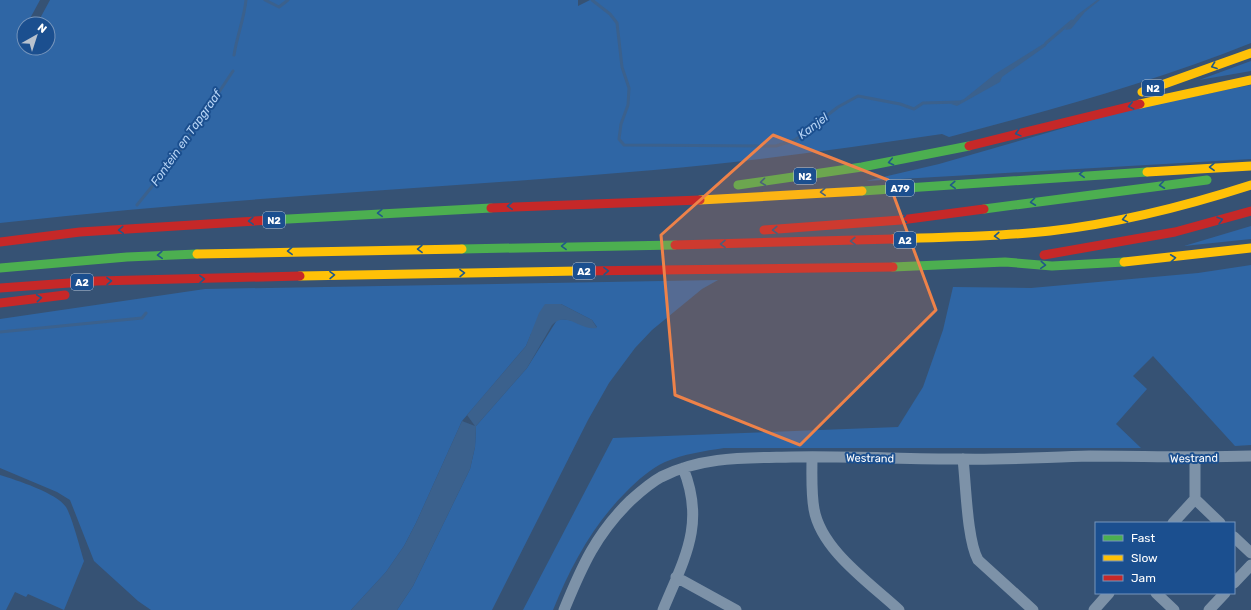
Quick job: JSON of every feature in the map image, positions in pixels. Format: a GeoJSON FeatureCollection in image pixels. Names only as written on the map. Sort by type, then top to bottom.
{"type":"FeatureCollection","features":[{"type":"Feature","properties":{"kind":"highway","name":"N2"},"geometry":{"type":"LineString","coordinates":[[1056,123],[1251,53]]}},
{"type":"Feature","properties":{"kind":"highway","name":"N2"},"geometry":{"type":"LineString","coordinates":[[726,187],[874,166],[1213,87],[1251,80]]}},
{"type":"Feature","properties":{"kind":"highway","name":"A79"},"geometry":{"type":"LineString","coordinates":[[549,205],[704,200],[977,184],[1069,175],[1251,166]]}},
{"type":"Feature","properties":{"kind":"highway"},"geometry":{"type":"LineString","coordinates":[[753,231],[901,220],[1213,179]]}},
{"type":"Feature","properties":{"kind":"highway","name":"A2"},"geometry":{"type":"LineString","coordinates":[[0,268],[127,257],[198,254],[792,243],[1003,236],[1093,225],[1204,200],[1250,179]]}},
{"type":"Feature","properties":{"kind":"highway","name":"N2"},"geometry":{"type":"LineString","coordinates":[[0,242],[80,232],[362,214],[549,205],[680,191]]}},
{"type":"Feature","properties":{"kind":"highway","name":"A2"},"geometry":{"type":"LineString","coordinates":[[0,288],[97,281],[320,275],[895,267],[1005,262],[1127,242],[1189,229],[1251,211]]}},
{"type":"Feature","properties":{"kind":"highway"},"geometry":{"type":"LineString","coordinates":[[603,246],[693,235]]}},
{"type":"Feature","properties":{"kind":"highway"},"geometry":{"type":"LineString","coordinates":[[1005,262],[1052,266],[1135,261],[1251,248]]}},
{"type":"Feature","properties":{"kind":"highway"},"geometry":{"type":"LineString","coordinates":[[107,291],[164,280]]}},
{"type":"Feature","properties":{"kind":"highway"},"geometry":{"type":"LineString","coordinates":[[0,303],[76,294]]}},
{"type":"Feature","properties":{"kind":"street","name":"Westrand"},"geometry":{"type":"LineString","coordinates":[[564,610],[591,549],[603,531],[641,491],[660,478],[682,468],[729,458],[812,457],[963,459],[1091,456],[1195,458],[1251,456]]}},
{"type":"Feature","properties":{"kind":"street"},"geometry":{"type":"LineString","coordinates":[[812,457],[814,509],[820,530],[836,552],[899,610]]}},
{"type":"Feature","properties":{"kind":"street"},"geometry":{"type":"LineString","coordinates":[[1175,522],[1195,499],[1195,458]]}},
{"type":"Feature","properties":{"kind":"street"},"geometry":{"type":"LineString","coordinates":[[963,459],[971,540],[976,556],[978,560],[1034,610]]}},
{"type":"Feature","properties":{"kind":"street"},"geometry":{"type":"LineString","coordinates":[[662,610],[688,550],[694,519],[693,503],[689,484],[682,468]]}},
{"type":"Feature","properties":{"kind":"street"},"geometry":{"type":"LineString","coordinates":[[1195,499],[1219,522]]}},
{"type":"Feature","properties":{"kind":"street"},"geometry":{"type":"LineString","coordinates":[[1235,538],[1251,553]]}},
{"type":"Feature","properties":{"kind":"street"},"geometry":{"type":"LineString","coordinates":[[1235,582],[1251,566]]}},
{"type":"Feature","properties":{"kind":"street"},"geometry":{"type":"LineString","coordinates":[[676,577],[736,610]]}},
{"type":"Feature","properties":{"kind":"street"},"geometry":{"type":"LineString","coordinates":[[1094,610],[1109,594]]}},
{"type":"Feature","properties":{"kind":"street"},"geometry":{"type":"LineString","coordinates":[[1157,594],[1174,610]]}},
{"type":"Feature","properties":{"kind":"street"},"geometry":{"type":"LineString","coordinates":[[1208,610],[1224,594]]}},
{"type":"Feature","properties":{"kind":"highlighted area"},"geometry":{"type":"Polygon","coordinates":[[[773,135],[888,180],[936,310],[800,445],[675,395],[661,235],[773,135]]]}},
{"type":"Feature","properties":{"kind":"shaded area"},"geometry":{"type":"Polygon","coordinates":[[[0,0],[40,0],[31,16],[16,16],[16,56],[56,56],[56,16],[41,16],[50,0],[578,0],[578,6],[590,0],[1251,0],[1251,43],[1140,83],[949,137],[942,134],[762,159],[690,167],[572,177],[245,200],[81,214],[0,223],[0,0]]]}},
{"type":"Feature","properties":{"kind":"shaded area"},"geometry":{"type":"Polygon","coordinates":[[[1097,0],[1100,0],[1085,12],[1071,29],[1065,30],[1077,15],[1097,0]]]}},
{"type":"Feature","properties":{"kind":"shaded area"},"geometry":{"type":"Polygon","coordinates":[[[1048,41],[1046,46],[1002,77],[1000,82],[957,106],[951,104],[964,99],[995,74],[1048,41]]]}},
{"type":"Feature","properties":{"kind":"shaded area"},"geometry":{"type":"Polygon","coordinates":[[[1251,61],[1251,71],[1199,80],[1251,61]]]}},
{"type":"Feature","properties":{"kind":"shaded area"},"geometry":{"type":"Polygon","coordinates":[[[1251,85],[1251,159],[866,181],[939,164],[1130,109],[1251,85]]]}},
{"type":"Feature","properties":{"kind":"shaded area"},"geometry":{"type":"Polygon","coordinates":[[[1251,226],[1251,239],[1184,246],[1251,226]]]}},
{"type":"Feature","properties":{"kind":"shaded area"},"geometry":{"type":"Polygon","coordinates":[[[1251,265],[1251,445],[1235,446],[1153,356],[1133,376],[1147,389],[1116,424],[1141,448],[724,448],[694,453],[672,459],[654,468],[635,483],[614,505],[593,533],[575,562],[553,610],[523,610],[613,438],[898,427],[923,387],[943,330],[953,287],[1031,288],[1198,273],[1251,265]]]}},
{"type":"Feature","properties":{"kind":"shaded area"},"geometry":{"type":"Polygon","coordinates":[[[718,280],[702,289],[652,330],[635,348],[609,383],[588,420],[492,610],[397,610],[413,586],[470,469],[475,447],[476,426],[527,368],[557,320],[571,320],[597,327],[592,320],[561,304],[531,334],[526,346],[462,421],[416,523],[404,546],[386,572],[351,610],[151,610],[138,601],[94,561],[70,500],[57,492],[0,468],[0,319],[205,289],[718,280]]]}},
{"type":"Feature","properties":{"kind":"shaded area"},"geometry":{"type":"Polygon","coordinates":[[[545,304],[561,304],[592,320],[597,328],[585,327],[568,320],[557,321],[552,325],[527,368],[476,426],[475,447],[470,469],[413,586],[397,610],[351,610],[386,572],[404,546],[416,523],[462,421],[475,426],[467,415],[526,346],[539,313],[545,304]]]}},
{"type":"Feature","properties":{"kind":"shaded area"},"geometry":{"type":"Polygon","coordinates":[[[0,475],[45,492],[66,507],[84,561],[64,610],[28,594],[26,597],[15,592],[6,610],[0,610],[0,475]]]}},
{"type":"Feature","properties":{"kind":"waterway","name":"Fontein en Tapgraaf"},"geometry":{"type":"LineString","coordinates":[[234,55],[246,0]]}},
{"type":"Feature","properties":{"kind":"waterway"},"geometry":{"type":"LineString","coordinates":[[265,0],[279,7],[288,0]]}},
{"type":"Feature","properties":{"kind":"waterway","name":"Kanjel"},"geometry":{"type":"LineString","coordinates":[[592,0],[610,14],[617,23],[622,67],[629,88],[628,105],[621,124],[619,139],[624,145],[776,146],[795,140],[838,107],[858,96],[900,104],[914,109],[923,103],[959,102]]}},
{"type":"Feature","properties":{"kind":"waterway","name":"Kanjel"},"geometry":{"type":"LineString","coordinates":[[1046,43],[1072,21]]}},
{"type":"Feature","properties":{"kind":"waterway","name":"Fontein en Tapgraaf"},"geometry":{"type":"LineString","coordinates":[[137,205],[175,158],[233,71]]}},
{"type":"Feature","properties":{"kind":"waterway","name":"Fontein en Tapgraaf"},"geometry":{"type":"LineString","coordinates":[[0,332],[142,318],[146,313]]}},
{"type":"Feature","properties":{"kind":"traffic: fast"},"geometry":{"type":"LineString","coordinates":[[738,185],[862,167],[969,146]]}},
{"type":"Feature","properties":{"kind":"traffic: fast"},"geometry":{"type":"LineString","coordinates":[[862,191],[1147,172]]}},
{"type":"Feature","properties":{"kind":"traffic: fast"},"geometry":{"type":"LineString","coordinates":[[984,209],[1207,180]]}},
{"type":"Feature","properties":{"kind":"traffic: fast"},"geometry":{"type":"LineString","coordinates":[[270,220],[491,208]]}},
{"type":"Feature","properties":{"kind":"traffic: fast"},"geometry":{"type":"LineString","coordinates":[[462,249],[675,245]]}},
{"type":"Feature","properties":{"kind":"traffic: fast"},"geometry":{"type":"LineString","coordinates":[[0,268],[127,257],[197,254]]}},
{"type":"Feature","properties":{"kind":"traffic: fast"},"geometry":{"type":"LineString","coordinates":[[893,267],[1005,262],[1052,266],[1124,262]]}},
{"type":"Feature","properties":{"kind":"traffic: slow"},"geometry":{"type":"LineString","coordinates":[[1142,92],[1251,53]]}},
{"type":"Feature","properties":{"kind":"traffic: slow"},"geometry":{"type":"LineString","coordinates":[[1140,104],[1251,80]]}},
{"type":"Feature","properties":{"kind":"traffic: slow"},"geometry":{"type":"LineString","coordinates":[[1147,172],[1251,166]]}},
{"type":"Feature","properties":{"kind":"traffic: slow"},"geometry":{"type":"LineString","coordinates":[[893,239],[1011,234],[1076,228],[1152,213],[1251,185]]}},
{"type":"Feature","properties":{"kind":"traffic: slow"},"geometry":{"type":"LineString","coordinates":[[700,200],[862,191]]}},
{"type":"Feature","properties":{"kind":"traffic: slow"},"geometry":{"type":"LineString","coordinates":[[1124,262],[1251,248]]}},
{"type":"Feature","properties":{"kind":"traffic: slow"},"geometry":{"type":"LineString","coordinates":[[197,254],[462,249]]}},
{"type":"Feature","properties":{"kind":"traffic: slow"},"geometry":{"type":"LineString","coordinates":[[300,276],[579,271]]}},
{"type":"Feature","properties":{"kind":"traffic: jam"},"geometry":{"type":"LineString","coordinates":[[969,146],[1140,104]]}},
{"type":"Feature","properties":{"kind":"traffic: jam"},"geometry":{"type":"LineString","coordinates":[[491,208],[700,200]]}},
{"type":"Feature","properties":{"kind":"traffic: jam"},"geometry":{"type":"LineString","coordinates":[[764,230],[901,220],[984,209]]}},
{"type":"Feature","properties":{"kind":"traffic: jam"},"geometry":{"type":"LineString","coordinates":[[1044,255],[1175,232],[1251,211]]}},
{"type":"Feature","properties":{"kind":"traffic: jam"},"geometry":{"type":"LineString","coordinates":[[0,242],[80,232],[270,220]]}},
{"type":"Feature","properties":{"kind":"traffic: jam"},"geometry":{"type":"LineString","coordinates":[[675,245],[893,239]]}},
{"type":"Feature","properties":{"kind":"traffic: jam"},"geometry":{"type":"LineString","coordinates":[[579,271],[893,267]]}},
{"type":"Feature","properties":{"kind":"traffic: jam"},"geometry":{"type":"LineString","coordinates":[[0,288],[97,281],[300,276]]}},
{"type":"Feature","properties":{"kind":"traffic: jam"},"geometry":{"type":"LineString","coordinates":[[0,303],[65,295]]}}]}
